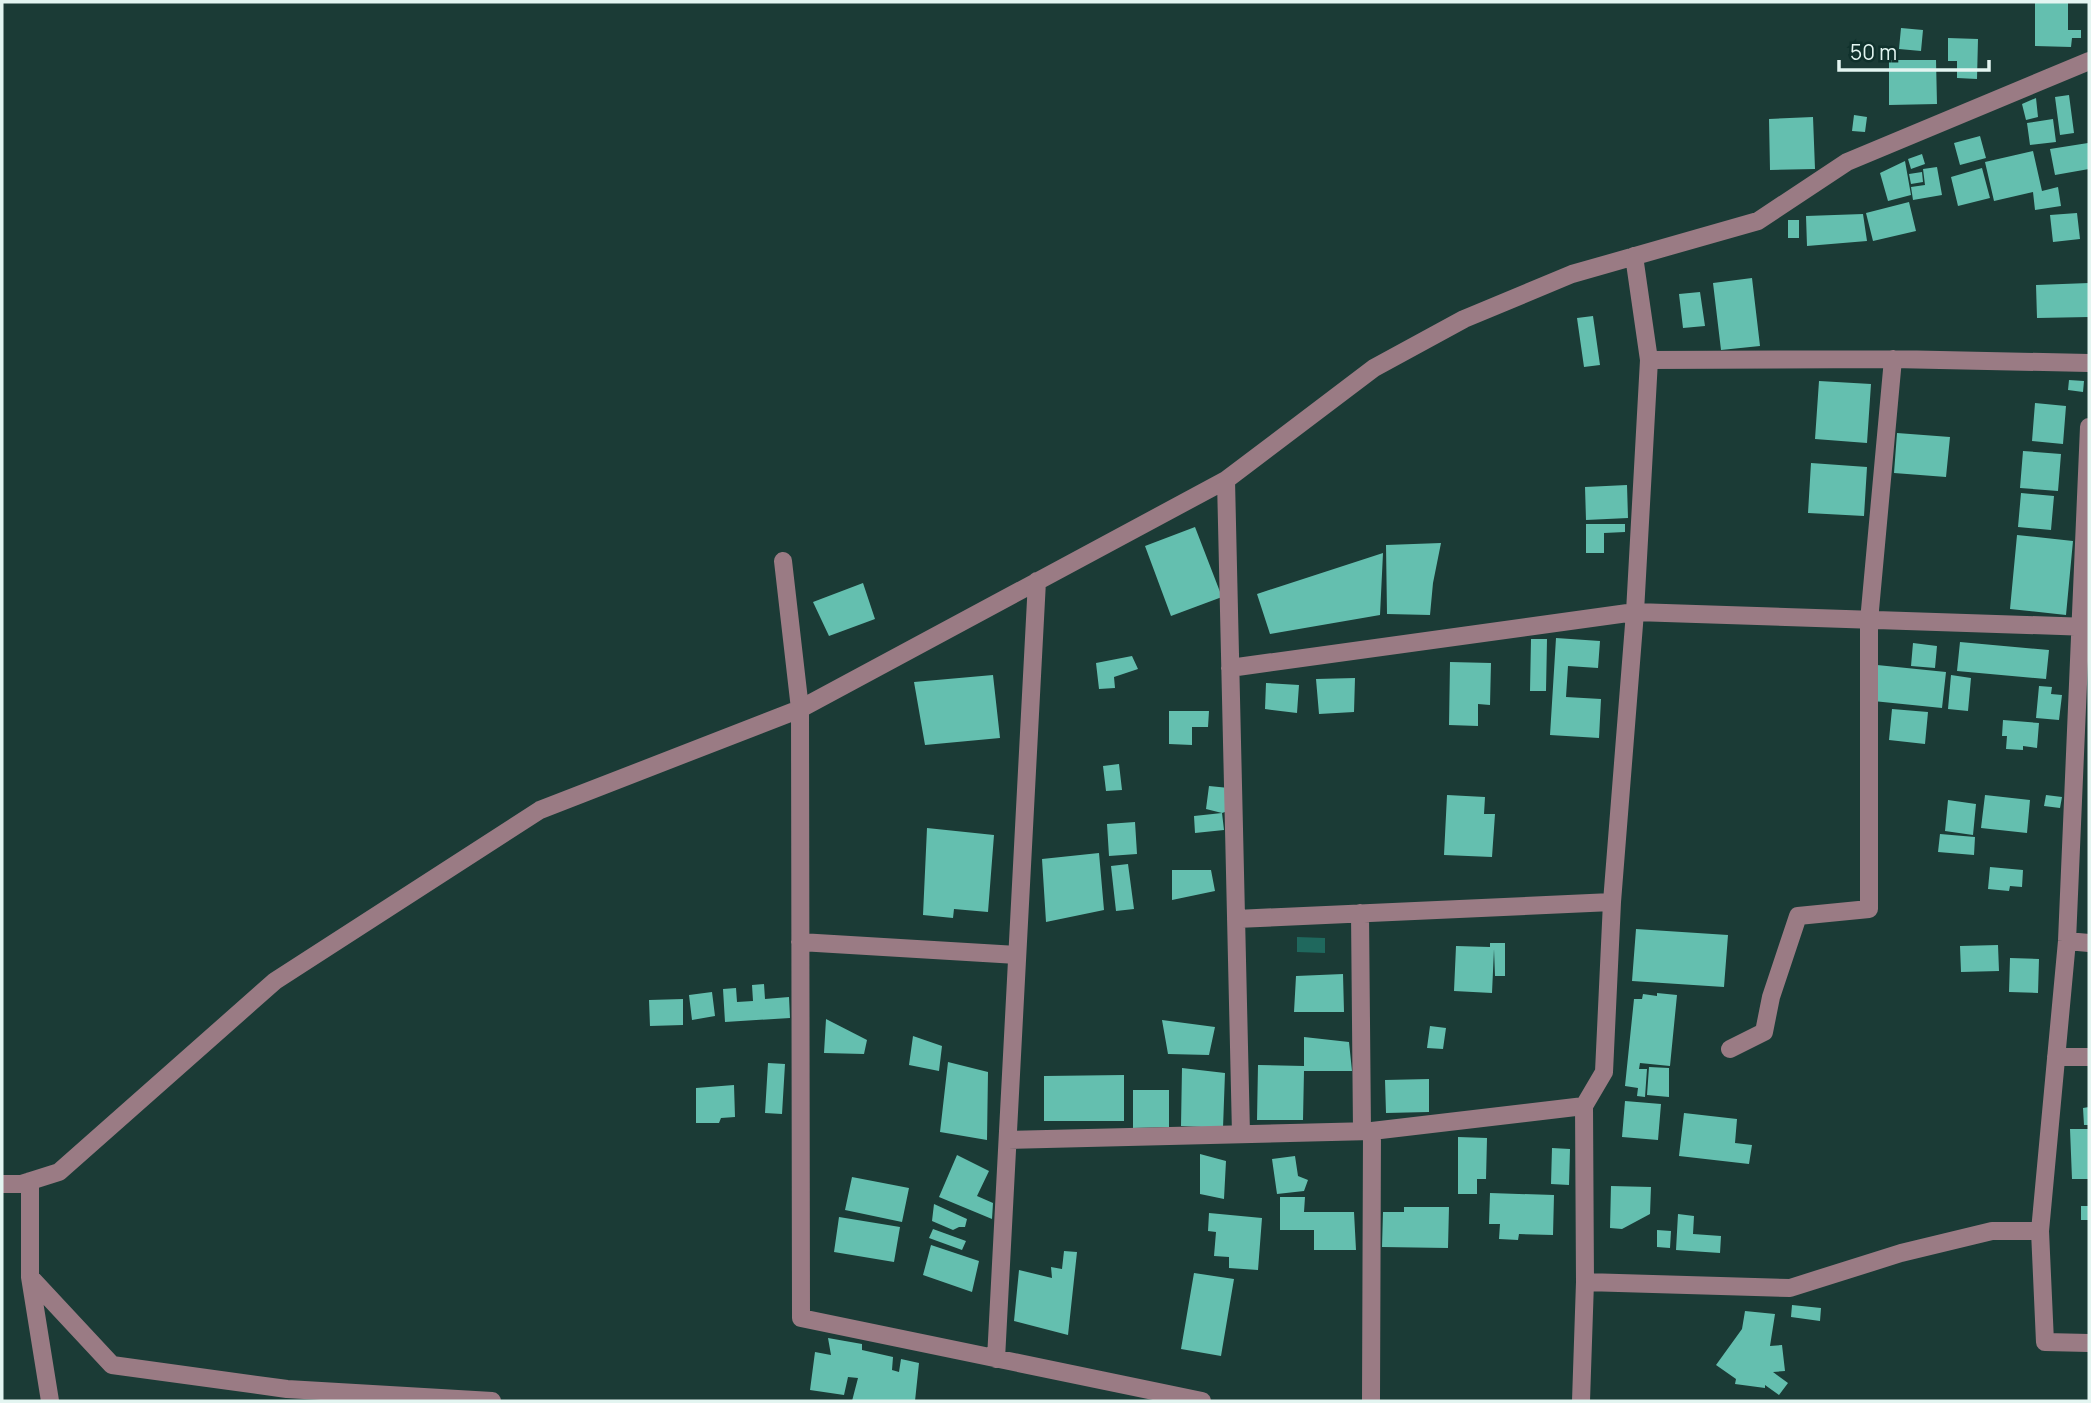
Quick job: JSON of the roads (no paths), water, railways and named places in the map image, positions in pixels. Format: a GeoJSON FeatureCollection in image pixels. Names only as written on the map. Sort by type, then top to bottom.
{"type":"FeatureCollection","features":[{"type":"Feature","properties":{"kind":"street"},"geometry":{"type":"LineString","coordinates":[[2,1184],[21,1184],[59,1172],[275,981],[540,810],[800,709],[1226,480],[1374,368],[1464,319],[1572,274],[1758,221],[1847,162],[2089,61]]}},
{"type":"Feature","properties":{"kind":"street"},"geometry":{"type":"LineString","coordinates":[[1581,1401],[1585,1282],[1584,1106],[1604,1072],[1612,902],[1635,612],[1649,360],[1634,256]]}},
{"type":"Feature","properties":{"kind":"street"},"geometry":{"type":"LineString","coordinates":[[1649,360],[1893,359],[2089,363]]}},
{"type":"Feature","properties":{"kind":"street"},"geometry":{"type":"LineString","coordinates":[[1730,1048],[1764,1032],[1771,997],[1798,916],[1869,909],[1869,621],[1893,359]]}},
{"type":"Feature","properties":{"kind":"street"},"geometry":{"type":"LineString","coordinates":[[2089,427],[2085,628],[2067,941],[2040,1231],[2045,1342],[2089,1343]]}},
{"type":"Feature","properties":{"kind":"street"},"geometry":{"type":"LineString","coordinates":[[1226,480],[1241,1134]]}},
{"type":"Feature","properties":{"kind":"street"},"geometry":{"type":"LineString","coordinates":[[783,562],[800,709],[801,1318],[996,1359],[1133,1394],[1202,1401]]}},
{"type":"Feature","properties":{"kind":"street"},"geometry":{"type":"LineString","coordinates":[[996,1359],[1037,581]]}},
{"type":"Feature","properties":{"kind":"street"},"geometry":{"type":"LineString","coordinates":[[1230,668],[1635,612],[2085,628]]}},
{"type":"Feature","properties":{"kind":"street"},"geometry":{"type":"LineString","coordinates":[[1236,919],[1612,902]]}},
{"type":"Feature","properties":{"kind":"street"},"geometry":{"type":"LineString","coordinates":[[1360,913],[1371,1401]]}},
{"type":"Feature","properties":{"kind":"street"},"geometry":{"type":"LineString","coordinates":[[2067,941],[2089,943]]}},
{"type":"Feature","properties":{"kind":"street"},"geometry":{"type":"LineString","coordinates":[[800,942],[1017,955]]}},
{"type":"Feature","properties":{"kind":"street"},"geometry":{"type":"LineString","coordinates":[[2056,1057],[2089,1057]]}},
{"type":"Feature","properties":{"kind":"street"},"geometry":{"type":"LineString","coordinates":[[1008,1140],[1367,1131],[1584,1106]]}},
{"type":"Feature","properties":{"kind":"street"},"geometry":{"type":"LineString","coordinates":[[30,1181],[30,1278],[50,1401]]}},
{"type":"Feature","properties":{"kind":"street"},"geometry":{"type":"LineString","coordinates":[[1585,1282],[1790,1288],[1901,1253],[1992,1231],[2040,1231]]}},
{"type":"Feature","properties":{"kind":"street"},"geometry":{"type":"LineString","coordinates":[[30,1278],[111,1365],[287,1389],[492,1401]]}}]}
